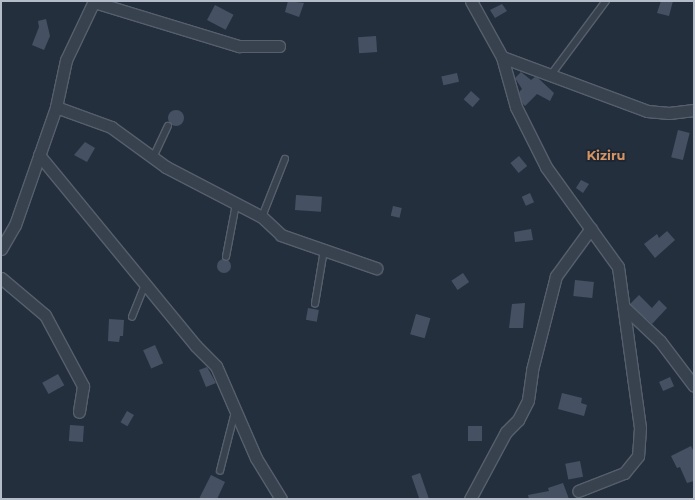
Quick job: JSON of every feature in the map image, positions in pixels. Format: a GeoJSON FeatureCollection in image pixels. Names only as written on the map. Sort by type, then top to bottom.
{"type":"FeatureCollection","features":[{"type":"Feature","properties":{"kind":"street"},"geometry":{"type":"LineString","coordinates":[[471,1],[502,57],[516,107],[546,167],[618,267],[625,308],[640,428],[638,456],[624,473],[578,491]]}},
{"type":"Feature","properties":{"kind":"street"},"geometry":{"type":"LineString","coordinates":[[1,249],[15,225],[56,107],[66,60],[94,2],[239,46],[279,46]]}},
{"type":"Feature","properties":{"kind":"street"},"geometry":{"type":"LineString","coordinates":[[502,57],[647,111],[669,114],[694,110]]}},
{"type":"Feature","properties":{"kind":"street"},"geometry":{"type":"LineString","coordinates":[[56,107],[111,127],[153,158],[262,217],[281,235],[376,268]]}},
{"type":"Feature","properties":{"kind":"street"},"geometry":{"type":"LineString","coordinates":[[39,155],[196,346],[216,366],[256,458],[280,499]]}},
{"type":"Feature","properties":{"kind":"street"},"geometry":{"type":"LineString","coordinates":[[470,499],[506,432],[518,420],[528,400],[532,370],[556,276],[591,228]]}},
{"type":"Feature","properties":{"kind":"street"},"geometry":{"type":"LineString","coordinates":[[1,278],[45,315],[83,386],[79,412]]}},
{"type":"Feature","properties":{"kind":"street"},"geometry":{"type":"LineString","coordinates":[[625,308],[660,341],[694,386]]}},
{"type":"Feature","properties":{"kind":"lane"},"geometry":{"type":"LineString","coordinates":[[551,75],[606,1]]}},
{"type":"Feature","properties":{"kind":"lane"},"geometry":{"type":"LineString","coordinates":[[153,158],[168,126]]}},
{"type":"Feature","properties":{"kind":"lane"},"geometry":{"type":"LineString","coordinates":[[262,217],[285,159]]}},
{"type":"Feature","properties":{"kind":"lane"},"geometry":{"type":"LineString","coordinates":[[226,257],[236,204]]}},
{"type":"Feature","properties":{"kind":"lane"},"geometry":{"type":"LineString","coordinates":[[315,304],[324,250]]}},
{"type":"Feature","properties":{"kind":"lane"},"geometry":{"type":"LineString","coordinates":[[132,317],[146,284]]}},
{"type":"Feature","properties":{"kind":"lane"},"geometry":{"type":"LineString","coordinates":[[220,471],[235,409]]}},
{"type":"Feature","properties":{"kind":"building"},"geometry":{"type":"Polygon","coordinates":[[[288,1],[304,3],[299,17],[285,12],[288,1]]]}},
{"type":"Feature","properties":{"kind":"building"},"geometry":{"type":"Polygon","coordinates":[[[661,1],[673,1],[669,16],[657,13],[661,1]]]}},
{"type":"Feature","properties":{"kind":"building"},"geometry":{"type":"Polygon","coordinates":[[[502,4],[507,11],[495,18],[490,10],[502,4]]]}},
{"type":"Feature","properties":{"kind":"building"},"geometry":{"type":"Polygon","coordinates":[[[215,5],[234,15],[226,30],[207,20],[215,5]]]}},
{"type":"Feature","properties":{"kind":"building"},"geometry":{"type":"Polygon","coordinates":[[[46,19],[50,36],[44,50],[32,45],[39,27],[38,21],[46,19]]]}},
{"type":"Feature","properties":{"kind":"building"},"geometry":{"type":"Polygon","coordinates":[[[376,36],[377,52],[359,53],[358,37],[376,36]]]}},
{"type":"Feature","properties":{"kind":"building"},"geometry":{"type":"Polygon","coordinates":[[[521,72],[531,80],[535,77],[538,78],[554,93],[550,101],[537,94],[525,106],[522,103],[519,92],[522,89],[515,78],[521,72]]]}},
{"type":"Feature","properties":{"kind":"building"},"geometry":{"type":"Polygon","coordinates":[[[457,73],[459,82],[443,85],[441,77],[457,73]]]}},
{"type":"Feature","properties":{"kind":"building"},"geometry":{"type":"Polygon","coordinates":[[[471,91],[480,99],[473,107],[464,99],[471,91]]]}},
{"type":"Feature","properties":{"kind":"building"},"geometry":{"type":"Polygon","coordinates":[[[176,110],[183,115],[184,118],[179,125],[176,126],[169,121],[168,118],[173,111],[176,110]]]}},
{"type":"Feature","properties":{"kind":"building"},"geometry":{"type":"Polygon","coordinates":[[[678,130],[690,133],[683,160],[671,157],[678,130]]]}},
{"type":"Feature","properties":{"kind":"building"},"geometry":{"type":"Polygon","coordinates":[[[85,142],[95,148],[87,162],[74,155],[85,142]]]}},
{"type":"Feature","properties":{"kind":"building"},"geometry":{"type":"Polygon","coordinates":[[[519,156],[527,166],[519,173],[510,163],[519,156]]]}},
{"type":"Feature","properties":{"kind":"building"},"geometry":{"type":"Polygon","coordinates":[[[581,180],[589,184],[583,193],[576,188],[581,180]]]}},
{"type":"Feature","properties":{"kind":"building"},"geometry":{"type":"Polygon","coordinates":[[[530,193],[534,202],[526,206],[522,197],[530,193]]]}},
{"type":"Feature","properties":{"kind":"building"},"geometry":{"type":"Polygon","coordinates":[[[296,195],[322,197],[321,212],[295,210],[296,195]]]}},
{"type":"Feature","properties":{"kind":"building"},"geometry":{"type":"Polygon","coordinates":[[[393,206],[402,208],[400,218],[391,216],[393,206]]]}},
{"type":"Feature","properties":{"kind":"building"},"geometry":{"type":"Polygon","coordinates":[[[531,229],[533,240],[515,242],[514,232],[531,229]]]}},
{"type":"Feature","properties":{"kind":"building"},"geometry":{"type":"Polygon","coordinates":[[[667,231],[675,240],[655,258],[644,244],[657,234],[659,238],[667,231]]]}},
{"type":"Feature","properties":{"kind":"building"},"geometry":{"type":"Polygon","coordinates":[[[224,259],[229,261],[231,266],[229,271],[224,273],[219,271],[217,266],[219,261],[224,259]]]}},
{"type":"Feature","properties":{"kind":"building"},"geometry":{"type":"Polygon","coordinates":[[[463,273],[469,282],[458,290],[451,281],[463,273]]]}},
{"type":"Feature","properties":{"kind":"building"},"geometry":{"type":"Polygon","coordinates":[[[575,280],[594,282],[592,298],[573,296],[575,280]]]}},
{"type":"Feature","properties":{"kind":"building"},"geometry":{"type":"Polygon","coordinates":[[[639,295],[652,308],[659,300],[667,308],[652,324],[630,304],[639,295]]]}},
{"type":"Feature","properties":{"kind":"building"},"geometry":{"type":"Polygon","coordinates":[[[525,303],[523,328],[509,328],[512,304],[525,303]]]}},
{"type":"Feature","properties":{"kind":"building"},"geometry":{"type":"Polygon","coordinates":[[[308,308],[319,310],[317,322],[306,320],[308,308]]]}},
{"type":"Feature","properties":{"kind":"building"},"geometry":{"type":"Polygon","coordinates":[[[416,314],[430,318],[425,338],[410,334],[416,314]]]}},
{"type":"Feature","properties":{"kind":"building"},"geometry":{"type":"Polygon","coordinates":[[[109,319],[124,320],[123,336],[120,336],[119,342],[108,341],[109,319]]]}},
{"type":"Feature","properties":{"kind":"building"},"geometry":{"type":"Polygon","coordinates":[[[155,345],[163,363],[151,369],[143,350],[155,345]]]}},
{"type":"Feature","properties":{"kind":"building"},"geometry":{"type":"Polygon","coordinates":[[[207,367],[216,383],[206,387],[199,370],[207,367]]]}},
{"type":"Feature","properties":{"kind":"building"},"geometry":{"type":"Polygon","coordinates":[[[58,374],[64,385],[49,394],[42,383],[58,374]]]}},
{"type":"Feature","properties":{"kind":"building"},"geometry":{"type":"Polygon","coordinates":[[[670,377],[674,386],[663,391],[659,382],[670,377]]]}},
{"type":"Feature","properties":{"kind":"building"},"geometry":{"type":"Polygon","coordinates":[[[562,393],[582,398],[581,403],[587,405],[584,416],[558,409],[562,393]]]}},
{"type":"Feature","properties":{"kind":"building"},"geometry":{"type":"Polygon","coordinates":[[[127,411],[134,415],[127,426],[120,422],[127,411]]]}},
{"type":"Feature","properties":{"kind":"building"},"geometry":{"type":"Polygon","coordinates":[[[70,425],[84,426],[83,442],[69,441],[70,425]]]}},
{"type":"Feature","properties":{"kind":"building"},"geometry":{"type":"Polygon","coordinates":[[[468,426],[482,426],[482,441],[468,441],[468,426]]]}},
{"type":"Feature","properties":{"kind":"building"},"geometry":{"type":"Polygon","coordinates":[[[691,446],[694,452],[694,481],[687,483],[680,467],[677,468],[671,456],[691,446]]]}},
{"type":"Feature","properties":{"kind":"building"},"geometry":{"type":"Polygon","coordinates":[[[580,461],[583,477],[568,480],[565,464],[580,461]]]}},
{"type":"Feature","properties":{"kind":"building"},"geometry":{"type":"Polygon","coordinates":[[[420,473],[429,499],[419,499],[411,476],[420,473]]]}},
{"type":"Feature","properties":{"kind":"building"},"geometry":{"type":"Polygon","coordinates":[[[211,475],[225,482],[217,499],[199,499],[211,475]]]}},
{"type":"Feature","properties":{"kind":"building"},"geometry":{"type":"Polygon","coordinates":[[[563,483],[569,499],[529,499],[528,495],[549,491],[548,488],[563,483]]]}},
{"type":"Feature","properties":{"kind":"district","name":"Kiziru"},"geometry":{"type":"Point","coordinates":[606,155]}}]}
